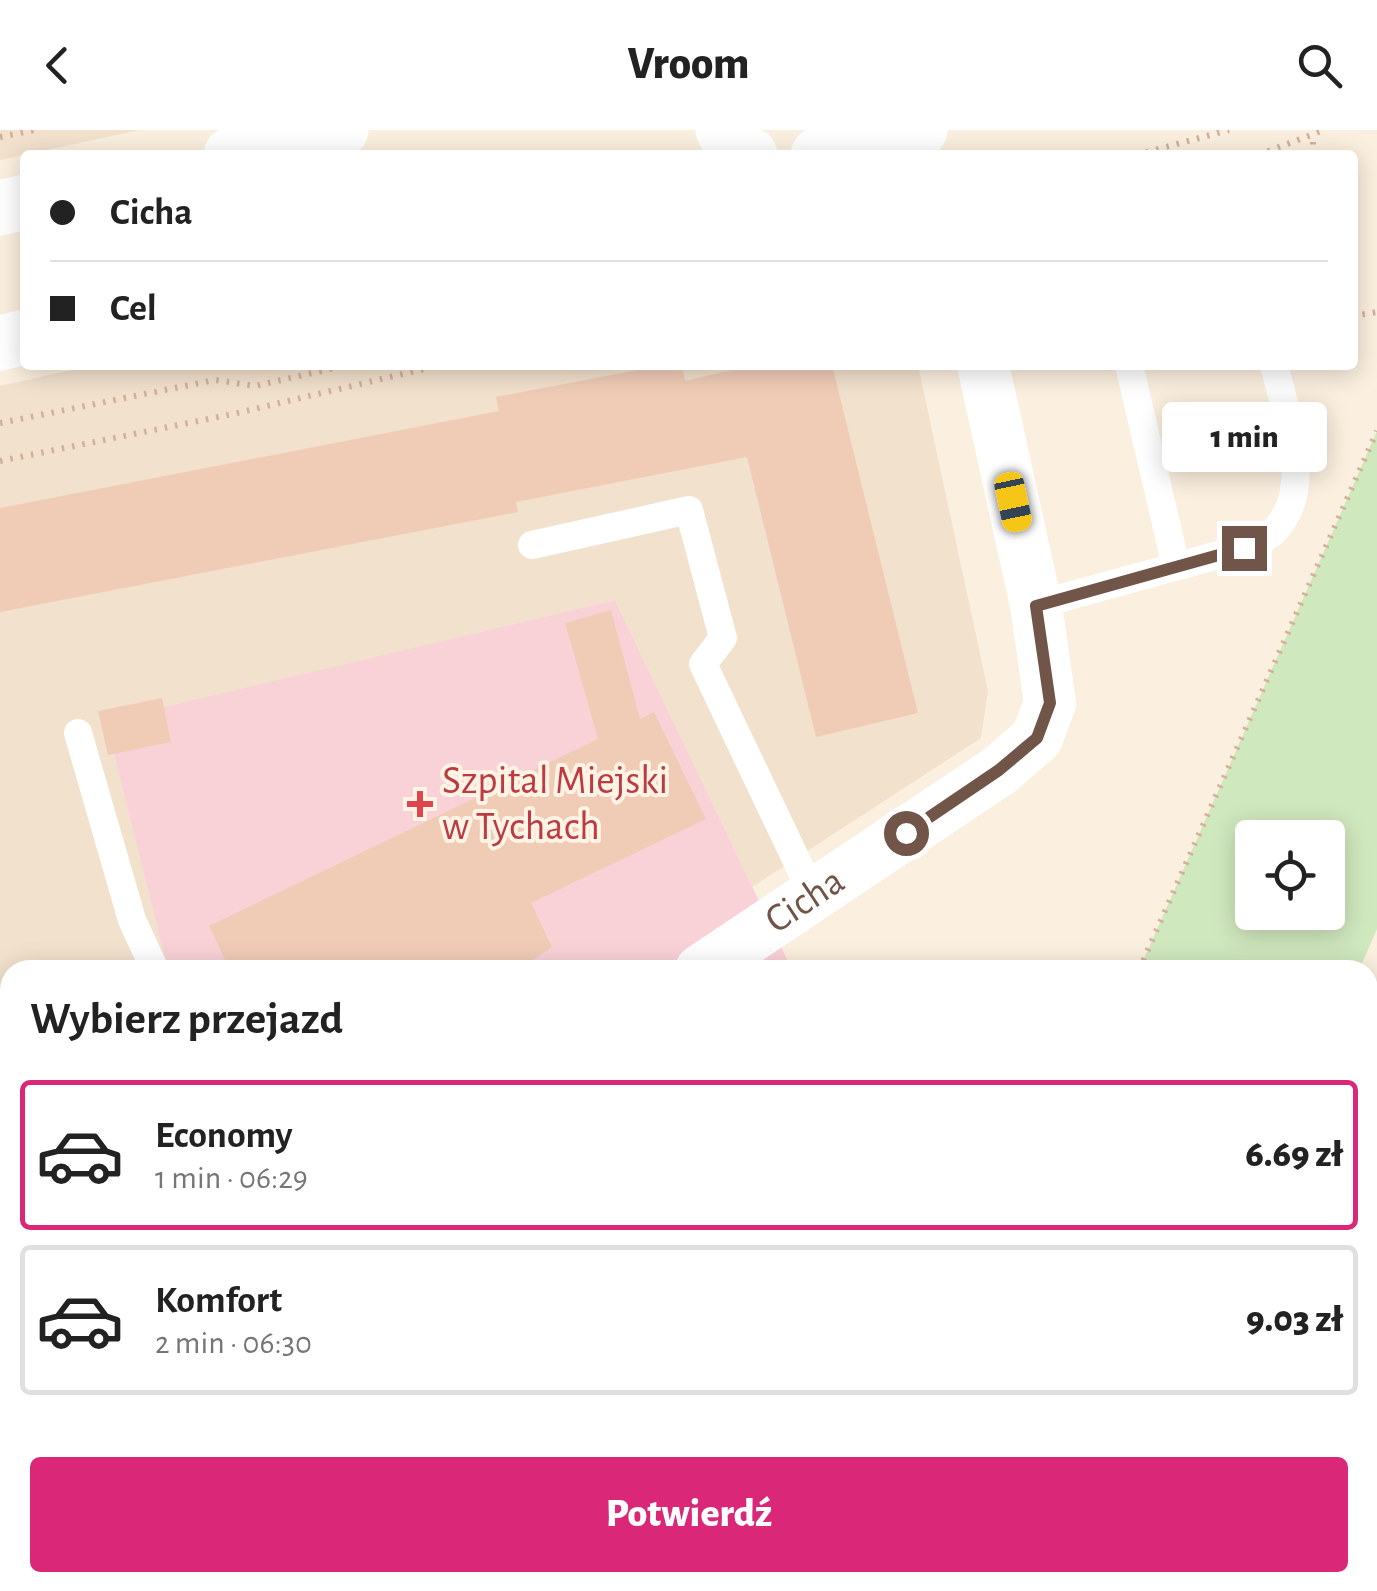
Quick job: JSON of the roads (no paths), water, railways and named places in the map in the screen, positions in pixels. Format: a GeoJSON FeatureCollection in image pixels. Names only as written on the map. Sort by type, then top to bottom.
{"type":"FeatureCollection","features":[{"type":"Feature","properties":{"kind":"main road"},"geometry":{"type":"LineString","coordinates":[[254,150],[341,130]]}},
{"type":"Feature","properties":{"kind":"main road"},"geometry":{"type":"LineString","coordinates":[[838,150],[920,130]]}},
{"type":"Feature","properties":{"kind":"street","name":"Cicha"},"geometry":{"type":"LineString","coordinates":[[716,960],[999,770],[1037,738],[1050,703],[1036,606],[984,370]]}},
{"type":"Feature","properties":{"kind":"lane"},"geometry":{"type":"LineString","coordinates":[[1130,370],[1176,566]]}},
{"type":"Feature","properties":{"kind":"lane"},"geometry":{"type":"LineString","coordinates":[[1036,606],[1244,548],[1272,534],[1291,505],[1296,461],[1275,370]]}},
{"type":"Feature","properties":{"kind":"lane"},"geometry":{"type":"LineString","coordinates":[[532,545],[688,510],[722,638],[703,664],[813,895]]}},
{"type":"Feature","properties":{"kind":"lane"},"geometry":{"type":"LineString","coordinates":[[78,733],[132,920],[150,960]]}},
{"type":"Feature","properties":{"kind":"place","name":"Szpital Miejski w Tychach"},"geometry":{"type":"Point","coordinates":[420,804]}}]}
